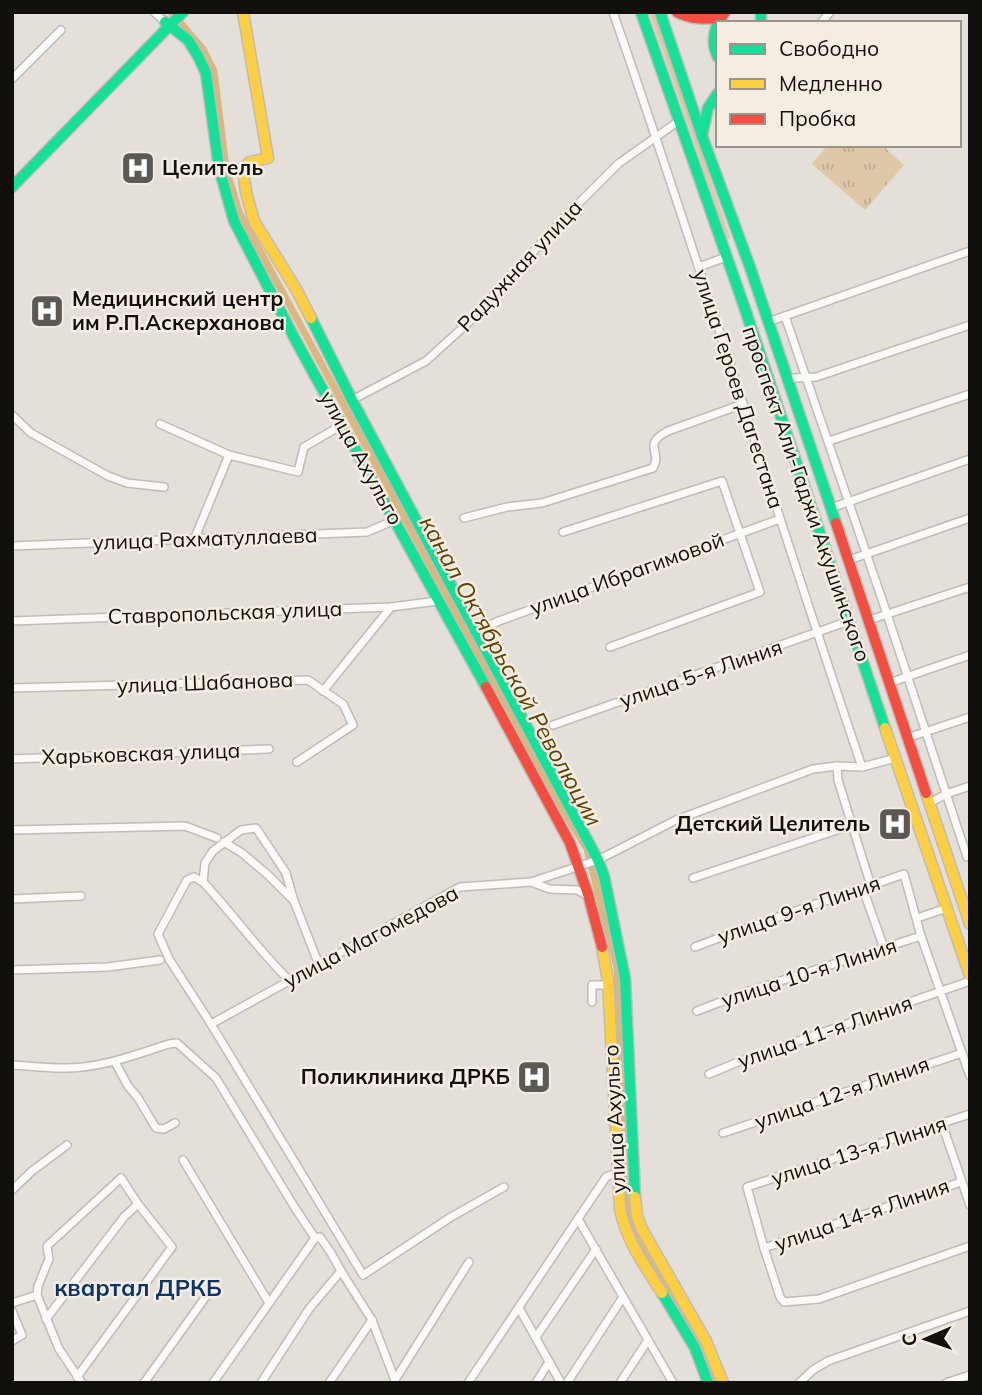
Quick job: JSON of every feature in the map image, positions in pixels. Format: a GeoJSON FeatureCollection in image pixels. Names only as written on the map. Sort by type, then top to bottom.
{"type":"FeatureCollection","features":[{"type":"Feature","properties":{"kind":"main road"},"geometry":{"type":"LineString","coordinates":[[12,178],[169,21],[183,12]]}},
{"type":"Feature","properties":{"kind":"main road"},"geometry":{"type":"LineString","coordinates":[[243,12],[268,158],[250,162],[243,168],[242,175],[254,221],[296,289],[352,400],[598,860],[604,876],[625,978],[637,1216],[642,1230],[706,1341],[723,1383]]}},
{"type":"Feature","properties":{"kind":"main road","name":"проспект Али-Гаджи Акушинского"},"geometry":{"type":"LineString","coordinates":[[641,12],[744,306],[970,978]]}},
{"type":"Feature","properties":{"kind":"main road","name":"проспект Али-Гаджи Акушинского"},"geometry":{"type":"LineString","coordinates":[[660,12],[742,244],[970,924]]}},
{"type":"Feature","properties":{"kind":"main road"},"geometry":{"type":"LineString","coordinates":[[677,12],[697,20],[720,19]]}},
{"type":"Feature","properties":{"kind":"main road"},"geometry":{"type":"LineString","coordinates":[[12,187],[169,21]]}},
{"type":"Feature","properties":{"kind":"main road","name":"улица Ахульго"},"geometry":{"type":"LineString","coordinates":[[169,21],[184,37],[206,72],[220,175],[234,221],[274,301],[581,865],[601,939],[608,985],[623,1224],[628,1237],[695,1348],[708,1383]]}},
{"type":"Feature","properties":{"kind":"main road"},"geometry":{"type":"LineString","coordinates":[[716,30],[712,42],[716,52]]}},
{"type":"Feature","properties":{"kind":"main road"},"geometry":{"type":"LineString","coordinates":[[702,136],[708,108],[716,96]]}},
{"type":"Feature","properties":{"kind":"main road"},"geometry":{"type":"LineString","coordinates":[[724,254],[742,244]]}},
{"type":"Feature","properties":{"kind":"main road"},"geometry":{"type":"LineString","coordinates":[[785,432],[788,423],[802,425]]}},
{"type":"Feature","properties":{"kind":"street"},"geometry":{"type":"LineString","coordinates":[[154,12],[169,21]]}},
{"type":"Feature","properties":{"kind":"street","name":"улица Героев Дагестана"},"geometry":{"type":"LineString","coordinates":[[613,12],[862,767]]}},
{"type":"Feature","properties":{"kind":"street"},"geometry":{"type":"LineString","coordinates":[[12,79],[61,30]]}},
{"type":"Feature","properties":{"kind":"street","name":"Радужная улица"},"geometry":{"type":"LineString","coordinates":[[352,400],[426,361],[469,321],[577,204],[618,164],[680,120]]}},
{"type":"Feature","properties":{"kind":"street"},"geometry":{"type":"LineString","coordinates":[[768,322],[970,251]]}},
{"type":"Feature","properties":{"kind":"street"},"geometry":{"type":"LineString","coordinates":[[699,267],[724,254]]}},
{"type":"Feature","properties":{"kind":"street"},"geometry":{"type":"LineString","coordinates":[[785,316],[968,857],[949,862]]}},
{"type":"Feature","properties":{"kind":"street"},"geometry":{"type":"LineString","coordinates":[[787,379],[799,376],[816,377],[970,325]]}},
{"type":"Feature","properties":{"kind":"street"},"geometry":{"type":"LineString","coordinates":[[829,441],[970,394]]}},
{"type":"Feature","properties":{"kind":"street"},"geometry":{"type":"LineString","coordinates":[[464,518],[565,497],[653,468],[656,462],[654,445],[657,436],[743,404]]}},
{"type":"Feature","properties":{"kind":"street"},"geometry":{"type":"LineString","coordinates":[[12,415],[31,433],[108,476],[127,483],[164,486]]}},
{"type":"Feature","properties":{"kind":"street"},"geometry":{"type":"LineString","coordinates":[[160,424],[229,455],[298,472],[303,447],[342,425]]}},
{"type":"Feature","properties":{"kind":"street"},"geometry":{"type":"LineString","coordinates":[[194,540],[229,455]]}},
{"type":"Feature","properties":{"kind":"street"},"geometry":{"type":"LineString","coordinates":[[831,508],[970,458]]}},
{"type":"Feature","properties":{"kind":"street"},"geometry":{"type":"LineString","coordinates":[[563,532],[722,481],[760,593],[610,647]]}},
{"type":"Feature","properties":{"kind":"street"},"geometry":{"type":"LineString","coordinates":[[849,560],[970,518]]}},
{"type":"Feature","properties":{"kind":"street","name":"улица Ибрагимовой"},"geometry":{"type":"LineString","coordinates":[[476,632],[499,621],[780,519]]}},
{"type":"Feature","properties":{"kind":"street","name":"улица Рахматуллаева"},"geometry":{"type":"LineString","coordinates":[[12,546],[367,532],[395,520]]}},
{"type":"Feature","properties":{"kind":"street"},"geometry":{"type":"LineString","coordinates":[[869,620],[970,587]]}},
{"type":"Feature","properties":{"kind":"street","name":"Ставропольская улица"},"geometry":{"type":"LineString","coordinates":[[12,621],[391,607],[438,601]]}},
{"type":"Feature","properties":{"kind":"street"},"geometry":{"type":"LineString","coordinates":[[323,691],[391,607]]}},
{"type":"Feature","properties":{"kind":"street","name":"улица 5-я Линия"},"geometry":{"type":"LineString","coordinates":[[553,725],[849,621]]}},
{"type":"Feature","properties":{"kind":"street"},"geometry":{"type":"LineString","coordinates":[[889,683],[970,655]]}},
{"type":"Feature","properties":{"kind":"street","name":"улица Шабанова"},"geometry":{"type":"LineString","coordinates":[[12,688],[308,680],[343,704],[353,725],[298,762]]}},
{"type":"Feature","properties":{"kind":"street"},"geometry":{"type":"LineString","coordinates":[[907,738],[970,716]]}},
{"type":"Feature","properties":{"kind":"street","name":"Харьковская улица"},"geometry":{"type":"LineString","coordinates":[[12,759],[269,749]]}},
{"type":"Feature","properties":{"kind":"street"},"geometry":{"type":"LineString","coordinates":[[598,860],[676,820],[813,769],[862,767],[896,758]]}},
{"type":"Feature","properties":{"kind":"street"},"geometry":{"type":"LineString","coordinates":[[837,766],[838,780],[872,886]]}},
{"type":"Feature","properties":{"kind":"street"},"geometry":{"type":"LineString","coordinates":[[930,803],[970,786]]}},
{"type":"Feature","properties":{"kind":"street"},"geometry":{"type":"LineString","coordinates":[[693,878],[852,825]]}},
{"type":"Feature","properties":{"kind":"street"},"geometry":{"type":"LineString","coordinates":[[12,830],[184,826],[221,840],[242,853],[294,901]]}},
{"type":"Feature","properties":{"kind":"street"},"geometry":{"type":"LineString","coordinates":[[203,881],[205,863],[221,840],[241,830],[257,828],[286,873],[319,965]]}},
{"type":"Feature","properties":{"kind":"street","name":"улица Магомедова"},"geometry":{"type":"LineString","coordinates":[[211,1024],[460,887],[531,882],[598,860]]}},
{"type":"Feature","properties":{"kind":"street","name":"улица 9-я Линия"},"geometry":{"type":"LineString","coordinates":[[695,947],[904,874],[916,918]]}},
{"type":"Feature","properties":{"kind":"street"},"geometry":{"type":"LineString","coordinates":[[290,981],[268,959],[203,881],[194,877],[187,880],[158,934],[169,959],[363,1275],[451,1217],[504,1187]]}},
{"type":"Feature","properties":{"kind":"street"},"geometry":{"type":"LineString","coordinates":[[531,882],[550,889],[577,890],[590,897]]}},
{"type":"Feature","properties":{"kind":"street"},"geometry":{"type":"LineString","coordinates":[[863,889],[884,948]]}},
{"type":"Feature","properties":{"kind":"street"},"geometry":{"type":"LineString","coordinates":[[12,899],[81,896]]}},
{"type":"Feature","properties":{"kind":"street"},"geometry":{"type":"LineString","coordinates":[[947,908],[916,918],[970,1076]]}},
{"type":"Feature","properties":{"kind":"street","name":"улица 10-я Линия"},"geometry":{"type":"LineString","coordinates":[[697,1011],[746,992],[921,936]]}},
{"type":"Feature","properties":{"kind":"street"},"geometry":{"type":"LineString","coordinates":[[12,970],[108,967],[160,960]]}},
{"type":"Feature","properties":{"kind":"street","name":"улица 11-я Линия"},"geometry":{"type":"LineString","coordinates":[[709,1074],[941,991],[970,978]]}},
{"type":"Feature","properties":{"kind":"street"},"geometry":{"type":"LineString","coordinates":[[593,1002],[592,985],[608,985]]}},
{"type":"Feature","properties":{"kind":"street"},"geometry":{"type":"LineString","coordinates":[[12,1065],[63,1069],[115,1062],[169,1044],[177,1043],[182,1047],[216,1078],[295,1208],[331,1253],[372,1320],[395,1382]]}},
{"type":"Feature","properties":{"kind":"street","name":"улица 12-я Линия"},"geometry":{"type":"LineString","coordinates":[[723,1133],[962,1053]]}},
{"type":"Feature","properties":{"kind":"street"},"geometry":{"type":"LineString","coordinates":[[115,1062],[156,1128],[164,1129],[175,1123]]}},
{"type":"Feature","properties":{"kind":"street","name":"улица 13-я Линия"},"geometry":{"type":"LineString","coordinates":[[764,1248],[747,1187],[970,1114]]}},
{"type":"Feature","properties":{"kind":"street"},"geometry":{"type":"LineString","coordinates":[[942,1124],[970,1205]]}},
{"type":"Feature","properties":{"kind":"street"},"geometry":{"type":"LineString","coordinates":[[12,1190],[67,1145]]}},
{"type":"Feature","properties":{"kind":"street"},"geometry":{"type":"LineString","coordinates":[[183,1160],[269,1303]]}},
{"type":"Feature","properties":{"kind":"street"},"geometry":{"type":"LineString","coordinates":[[468,1383],[606,1177],[618,1172]]}},
{"type":"Feature","properties":{"kind":"street"},"geometry":{"type":"LineString","coordinates":[[121,1178],[138,1204],[172,1247],[79,1380],[59,1349],[37,1295],[49,1259],[47,1246],[121,1178]]}},
{"type":"Feature","properties":{"kind":"street","name":"улица 14-я Линия"},"geometry":{"type":"LineString","coordinates":[[764,1248],[961,1182]]}},
{"type":"Feature","properties":{"kind":"street"},"geometry":{"type":"LineString","coordinates":[[46,1319],[124,1217],[138,1204]]}},
{"type":"Feature","properties":{"kind":"street"},"geometry":{"type":"LineString","coordinates":[[578,1219],[673,1383]]}},
{"type":"Feature","properties":{"kind":"street"},"geometry":{"type":"LineString","coordinates":[[213,1383],[318,1238]]}},
{"type":"Feature","properties":{"kind":"street"},"geometry":{"type":"LineString","coordinates":[[764,1248],[784,1302],[819,1299],[970,1246]]}},
{"type":"Feature","properties":{"kind":"street"},"geometry":{"type":"LineString","coordinates":[[536,1337],[596,1249]]}},
{"type":"Feature","properties":{"kind":"street"},"geometry":{"type":"LineString","coordinates":[[395,1382],[469,1262]]}},
{"type":"Feature","properties":{"kind":"street"},"geometry":{"type":"LineString","coordinates":[[261,1383],[309,1309],[341,1271]]}},
{"type":"Feature","properties":{"kind":"street"},"geometry":{"type":"LineString","coordinates":[[144,1383],[207,1294]]}},
{"type":"Feature","properties":{"kind":"street"},"geometry":{"type":"LineString","coordinates":[[12,1303],[37,1295]]}},
{"type":"Feature","properties":{"kind":"street"},"geometry":{"type":"LineString","coordinates":[[567,1383],[623,1297]]}},
{"type":"Feature","properties":{"kind":"street"},"geometry":{"type":"LineString","coordinates":[[519,1308],[561,1383]]}},
{"type":"Feature","properties":{"kind":"street"},"geometry":{"type":"LineString","coordinates":[[12,1311],[22,1335],[12,1341]]}},
{"type":"Feature","properties":{"kind":"street"},"geometry":{"type":"LineString","coordinates":[[799,1383],[828,1361],[970,1311]]}},
{"type":"Feature","properties":{"kind":"street"},"geometry":{"type":"LineString","coordinates":[[329,1383],[372,1320]]}},
{"type":"Feature","properties":{"kind":"street"},"geometry":{"type":"LineString","coordinates":[[620,1383],[648,1340]]}},
{"type":"Feature","properties":{"kind":"street"},"geometry":{"type":"LineString","coordinates":[[536,1383],[550,1362]]}},
{"type":"Feature","properties":{"kind":"street"},"geometry":{"type":"LineString","coordinates":[[946,1383],[970,1375]]}},
{"type":"Feature","properties":{"kind":"green space"},"geometry":{"type":"Polygon","coordinates":[[[649,12],[654,12],[730,237],[728,240],[649,12]]]}},
{"type":"Feature","properties":{"kind":"green space"},"geometry":{"type":"Polygon","coordinates":[[[826,147],[884,147],[904,165],[865,210],[812,164],[826,147]]]}},
{"type":"Feature","properties":{"kind":"waterway","name":"канал Октябрьской Революции"},"geometry":{"type":"LineString","coordinates":[[171,12],[203,49],[214,71],[226,168],[239,212],[567,817],[587,849],[617,967],[626,1200],[630,1224],[695,1335],[715,1383]]}},
{"type":"Feature","properties":{"kind":"traffic: fast"},"geometry":{"type":"LineString","coordinates":[[12,187],[183,12]]}},
{"type":"Feature","properties":{"kind":"traffic: fast"},"geometry":{"type":"LineString","coordinates":[[641,12],[744,306],[885,728]]}},
{"type":"Feature","properties":{"kind":"traffic: fast"},"geometry":{"type":"LineString","coordinates":[[660,12],[836,523]]}},
{"type":"Feature","properties":{"kind":"traffic: fast"},"geometry":{"type":"LineString","coordinates":[[761,12],[761,21]]}},
{"type":"Feature","properties":{"kind":"traffic: fast"},"geometry":{"type":"LineString","coordinates":[[165,22],[188,40],[206,73],[219,168],[234,221],[296,341],[486,687]]}},
{"type":"Feature","properties":{"kind":"traffic: fast"},"geometry":{"type":"LineString","coordinates":[[716,29],[716,51]]}},
{"type":"Feature","properties":{"kind":"traffic: fast"},"geometry":{"type":"LineString","coordinates":[[702,135],[708,108],[716,96]]}},
{"type":"Feature","properties":{"kind":"traffic: fast"},"geometry":{"type":"LineString","coordinates":[[311,318],[352,400],[598,860],[604,876],[625,978],[635,1197]]}},
{"type":"Feature","properties":{"kind":"traffic: fast"},"geometry":{"type":"LineString","coordinates":[[662,1293],[695,1348],[708,1383]]}},
{"type":"Feature","properties":{"kind":"traffic: slow"},"geometry":{"type":"LineString","coordinates":[[243,12],[268,158],[250,162],[243,168],[246,192],[254,221],[311,318]]}},
{"type":"Feature","properties":{"kind":"traffic: slow"},"geometry":{"type":"LineString","coordinates":[[885,728],[970,976]]}},
{"type":"Feature","properties":{"kind":"traffic: slow"},"geometry":{"type":"LineString","coordinates":[[926,793],[970,924]]}},
{"type":"Feature","properties":{"kind":"traffic: slow"},"geometry":{"type":"LineString","coordinates":[[602,947],[608,980],[620,1209],[631,1242],[662,1293]]}},
{"type":"Feature","properties":{"kind":"traffic: slow"},"geometry":{"type":"LineString","coordinates":[[635,1197],[637,1216],[642,1229],[706,1341],[723,1383]]}},
{"type":"Feature","properties":{"kind":"traffic: jam"},"geometry":{"type":"LineString","coordinates":[[677,12],[704,19],[721,18],[725,12]]}},
{"type":"Feature","properties":{"kind":"traffic: jam"},"geometry":{"type":"LineString","coordinates":[[836,523],[926,793]]}},
{"type":"Feature","properties":{"kind":"traffic: jam"},"geometry":{"type":"LineString","coordinates":[[486,687],[570,843],[588,894],[602,947]]}},
{"type":"Feature","properties":{"kind":"place","name":"Целитель"},"geometry":{"type":"Point","coordinates":[138,168]}},
{"type":"Feature","properties":{"kind":"place","name":"Медицинский центр им Р.П.Аскерханова"},"geometry":{"type":"Point","coordinates":[47,311]}},
{"type":"Feature","properties":{"kind":"place","name":"Детский Целитель"},"geometry":{"type":"Point","coordinates":[895,824]}},
{"type":"Feature","properties":{"kind":"place","name":"Поликлиника ДРКБ"},"geometry":{"type":"Point","coordinates":[534,1077]}},
{"type":"Feature","properties":{"kind":"district","name":"квартал ДРКБ"},"geometry":{"type":"Point","coordinates":[138,1288]}}]}
